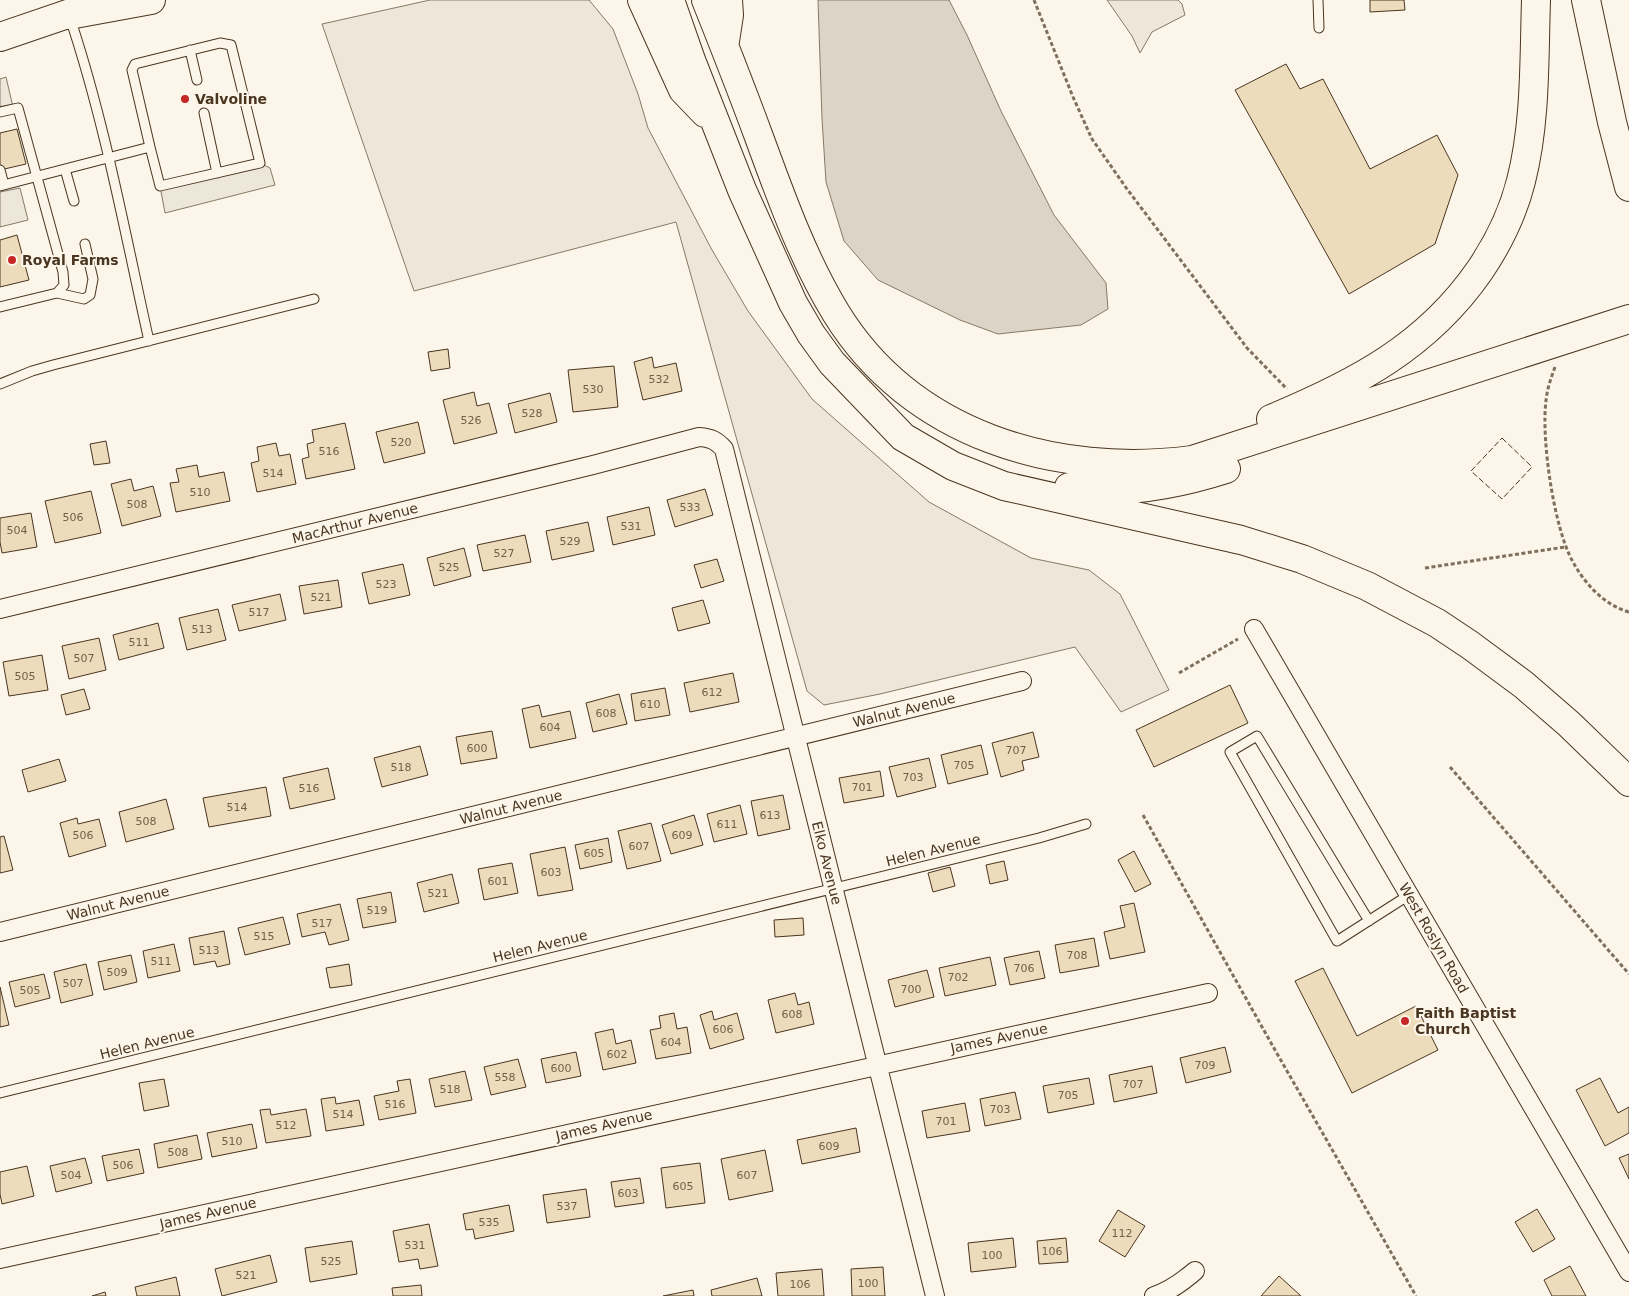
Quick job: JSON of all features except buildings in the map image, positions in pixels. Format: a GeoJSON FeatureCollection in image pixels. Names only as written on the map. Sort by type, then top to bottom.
{"type":"FeatureCollection","features":[{"type":"Feature","properties":{"kind":"main road"},"geometry":{"type":"LineString","coordinates":[[0,37],[107,0]]}},
{"type":"Feature","properties":{"kind":"main road"},"geometry":{"type":"LineString","coordinates":[[68,15],[151,0]]}},
{"type":"Feature","properties":{"kind":"main road"},"geometry":{"type":"LineString","coordinates":[[642,0],[683,90],[716,124]]}},
{"type":"Feature","properties":{"kind":"main road"},"geometry":{"type":"LineString","coordinates":[[670,0],[691,60],[742,190],[793,304],[811,334],[832,363],[902,437],[945,462],[978,477],[1036,494],[1241,540],[1335,572],[1398,601],[1437,623],[1524,685],[1569,724],[1629,782]]}},
{"type":"Feature","properties":{"kind":"main road"},"geometry":{"type":"LineString","coordinates":[[706,0],[812,268],[837,315],[859,344],[883,370],[910,394],[939,414],[970,431],[1003,444],[1038,454],[1098,463],[1167,463],[1192,460],[1629,319]]}},
{"type":"Feature","properties":{"kind":"main road"},"geometry":{"type":"LineString","coordinates":[[724,45],[729,14],[728,0]]}},
{"type":"Feature","properties":{"kind":"main road"},"geometry":{"type":"LineString","coordinates":[[1098,463],[1175,451],[1213,441],[1303,405],[1384,364],[1421,336],[1449,310],[1492,252],[1513,208],[1522,180],[1532,103],[1536,0]]}},
{"type":"Feature","properties":{"kind":"main road"},"geometry":{"type":"LineString","coordinates":[[1586,0],[1612,122],[1629,187]]}},
{"type":"Feature","properties":{"kind":"main road"},"geometry":{"type":"LineString","coordinates":[[856,390],[931,440],[982,465],[1020,477],[1072,488],[1134,488],[1167,485],[1199,478],[1629,338]]}},
{"type":"Feature","properties":{"kind":"street","name":"MacArthur Avenue"},"geometry":{"type":"LineString","coordinates":[[0,609],[583,468],[699,437],[710,438]]}},
{"type":"Feature","properties":{"kind":"street","name":"Elko Avenue"},"geometry":{"type":"LineString","coordinates":[[710,438],[717,441],[724,449],[934,1296]]}},
{"type":"Feature","properties":{"kind":"street","name":"West Roslyn Road"},"geometry":{"type":"LineString","coordinates":[[1254,629],[1629,1272]]}},
{"type":"Feature","properties":{"kind":"street","name":"Walnut Avenue"},"geometry":{"type":"LineString","coordinates":[[0,932],[1022,681]]}},
{"type":"Feature","properties":{"kind":"street","name":"James Avenue"},"geometry":{"type":"LineString","coordinates":[[0,1260],[1208,993]]}},
{"type":"Feature","properties":{"kind":"street"},"geometry":{"type":"LineString","coordinates":[[1154,1296],[1183,1282],[1195,1271]]}},
{"type":"Feature","properties":{"kind":"lane"},"geometry":{"type":"LineString","coordinates":[[1318,0],[1319,28]]}},
{"type":"Feature","properties":{"kind":"lane"},"geometry":{"type":"LineString","coordinates":[[68,15],[89,80],[149,341]]}},
{"type":"Feature","properties":{"kind":"lane"},"geometry":{"type":"LineString","coordinates":[[220,43],[231,45],[260,163],[160,186],[132,70],[135,64],[190,50],[220,43]]}},
{"type":"Feature","properties":{"kind":"lane"},"geometry":{"type":"LineString","coordinates":[[190,50],[197,80]]}},
{"type":"Feature","properties":{"kind":"lane"},"geometry":{"type":"LineString","coordinates":[[0,112],[18,108],[63,272],[64,285],[58,293]]}},
{"type":"Feature","properties":{"kind":"lane"},"geometry":{"type":"LineString","coordinates":[[204,113],[217,173]]}},
{"type":"Feature","properties":{"kind":"lane"},"geometry":{"type":"LineString","coordinates":[[0,170],[2,186],[150,147]]}},
{"type":"Feature","properties":{"kind":"lane"},"geometry":{"type":"LineString","coordinates":[[65,169],[74,201]]}},
{"type":"Feature","properties":{"kind":"lane"},"geometry":{"type":"LineString","coordinates":[[0,308],[58,293],[84,299],[90,295],[93,279],[85,244]]}},
{"type":"Feature","properties":{"kind":"lane"},"geometry":{"type":"LineString","coordinates":[[0,384],[32,371],[314,299]]}},
{"type":"Feature","properties":{"kind":"lane"},"geometry":{"type":"LineString","coordinates":[[1370,921],[1257,736],[1230,752],[1337,941],[1370,921],[1409,895]]}},
{"type":"Feature","properties":{"kind":"lane","name":"Helen Avenue"},"geometry":{"type":"LineString","coordinates":[[0,1093],[1039,838],[1086,824]]}},
{"type":"Feature","properties":{"kind":"path"},"geometry":{"type":"LineString","coordinates":[[1034,0],[1092,139],[1127,189],[1247,348],[1303,405]]}},
{"type":"Feature","properties":{"kind":"path"},"geometry":{"type":"LineString","coordinates":[[1557,361],[1546,401],[1545,435],[1556,509],[1566,547],[1574,564],[1592,588],[1612,605],[1629,612]]}},
{"type":"Feature","properties":{"kind":"path"},"geometry":{"type":"LineString","coordinates":[[1425,568],[1566,547]]}},
{"type":"Feature","properties":{"kind":"path"},"geometry":{"type":"LineString","coordinates":[[1179,673],[1254,629]]}},
{"type":"Feature","properties":{"kind":"path"},"geometry":{"type":"LineString","coordinates":[[1450,767],[1629,974]]}},
{"type":"Feature","properties":{"kind":"path"},"geometry":{"type":"LineString","coordinates":[[1143,815],[1416,1296]]}},
{"type":"Feature","properties":{"kind":"shaded area"},"geometry":{"type":"Polygon","coordinates":[[[430,0],[589,0],[613,29],[638,94],[648,128],[712,250],[748,311],[812,399],[929,502],[1031,558],[1089,570],[1120,594],[1169,690],[1121,712],[1075,647],[880,694],[824,705],[807,691],[676,222],[414,291],[322,24],[430,0]]]}},
{"type":"Feature","properties":{"kind":"shaded area"},"geometry":{"type":"Polygon","coordinates":[[[818,0],[949,0],[1001,111],[1054,215],[1106,283],[1108,309],[1081,325],[998,334],[960,320],[878,280],[844,241],[826,182],[818,0]]]}},
{"type":"Feature","properties":{"kind":"shaded area"},"geometry":{"type":"Polygon","coordinates":[[[1107,0],[1178,0],[1182,4],[1185,15],[1152,32],[1140,53],[1132,36],[1107,0]]]}},
{"type":"Feature","properties":{"kind":"shaded area"},"geometry":{"type":"Polygon","coordinates":[[[6,77],[13,107],[0,110],[0,79],[6,77]]]}},
{"type":"Feature","properties":{"kind":"shaded area"},"geometry":{"type":"Polygon","coordinates":[[[260,163],[270,168],[275,185],[165,213],[160,186],[260,163]]]}},
{"type":"Feature","properties":{"kind":"shaded area"},"geometry":{"type":"Polygon","coordinates":[[[20,188],[28,220],[0,227],[0,192],[20,188]]]}},
{"type":"Feature","properties":{"kind":"fence"},"geometry":{"type":"LineString","coordinates":[[1502,438],[1532,467],[1502,499],[1471,471],[1502,438]]}},
{"type":"Feature","properties":{"kind":"place","name":"Valvoline"},"geometry":{"type":"Point","coordinates":[185,99]}},
{"type":"Feature","properties":{"kind":"place","name":"Royal Farms"},"geometry":{"type":"Point","coordinates":[12,260]}},
{"type":"Feature","properties":{"kind":"place","name":"Faith Baptist Church"},"geometry":{"type":"Point","coordinates":[1405,1021]}}]}
